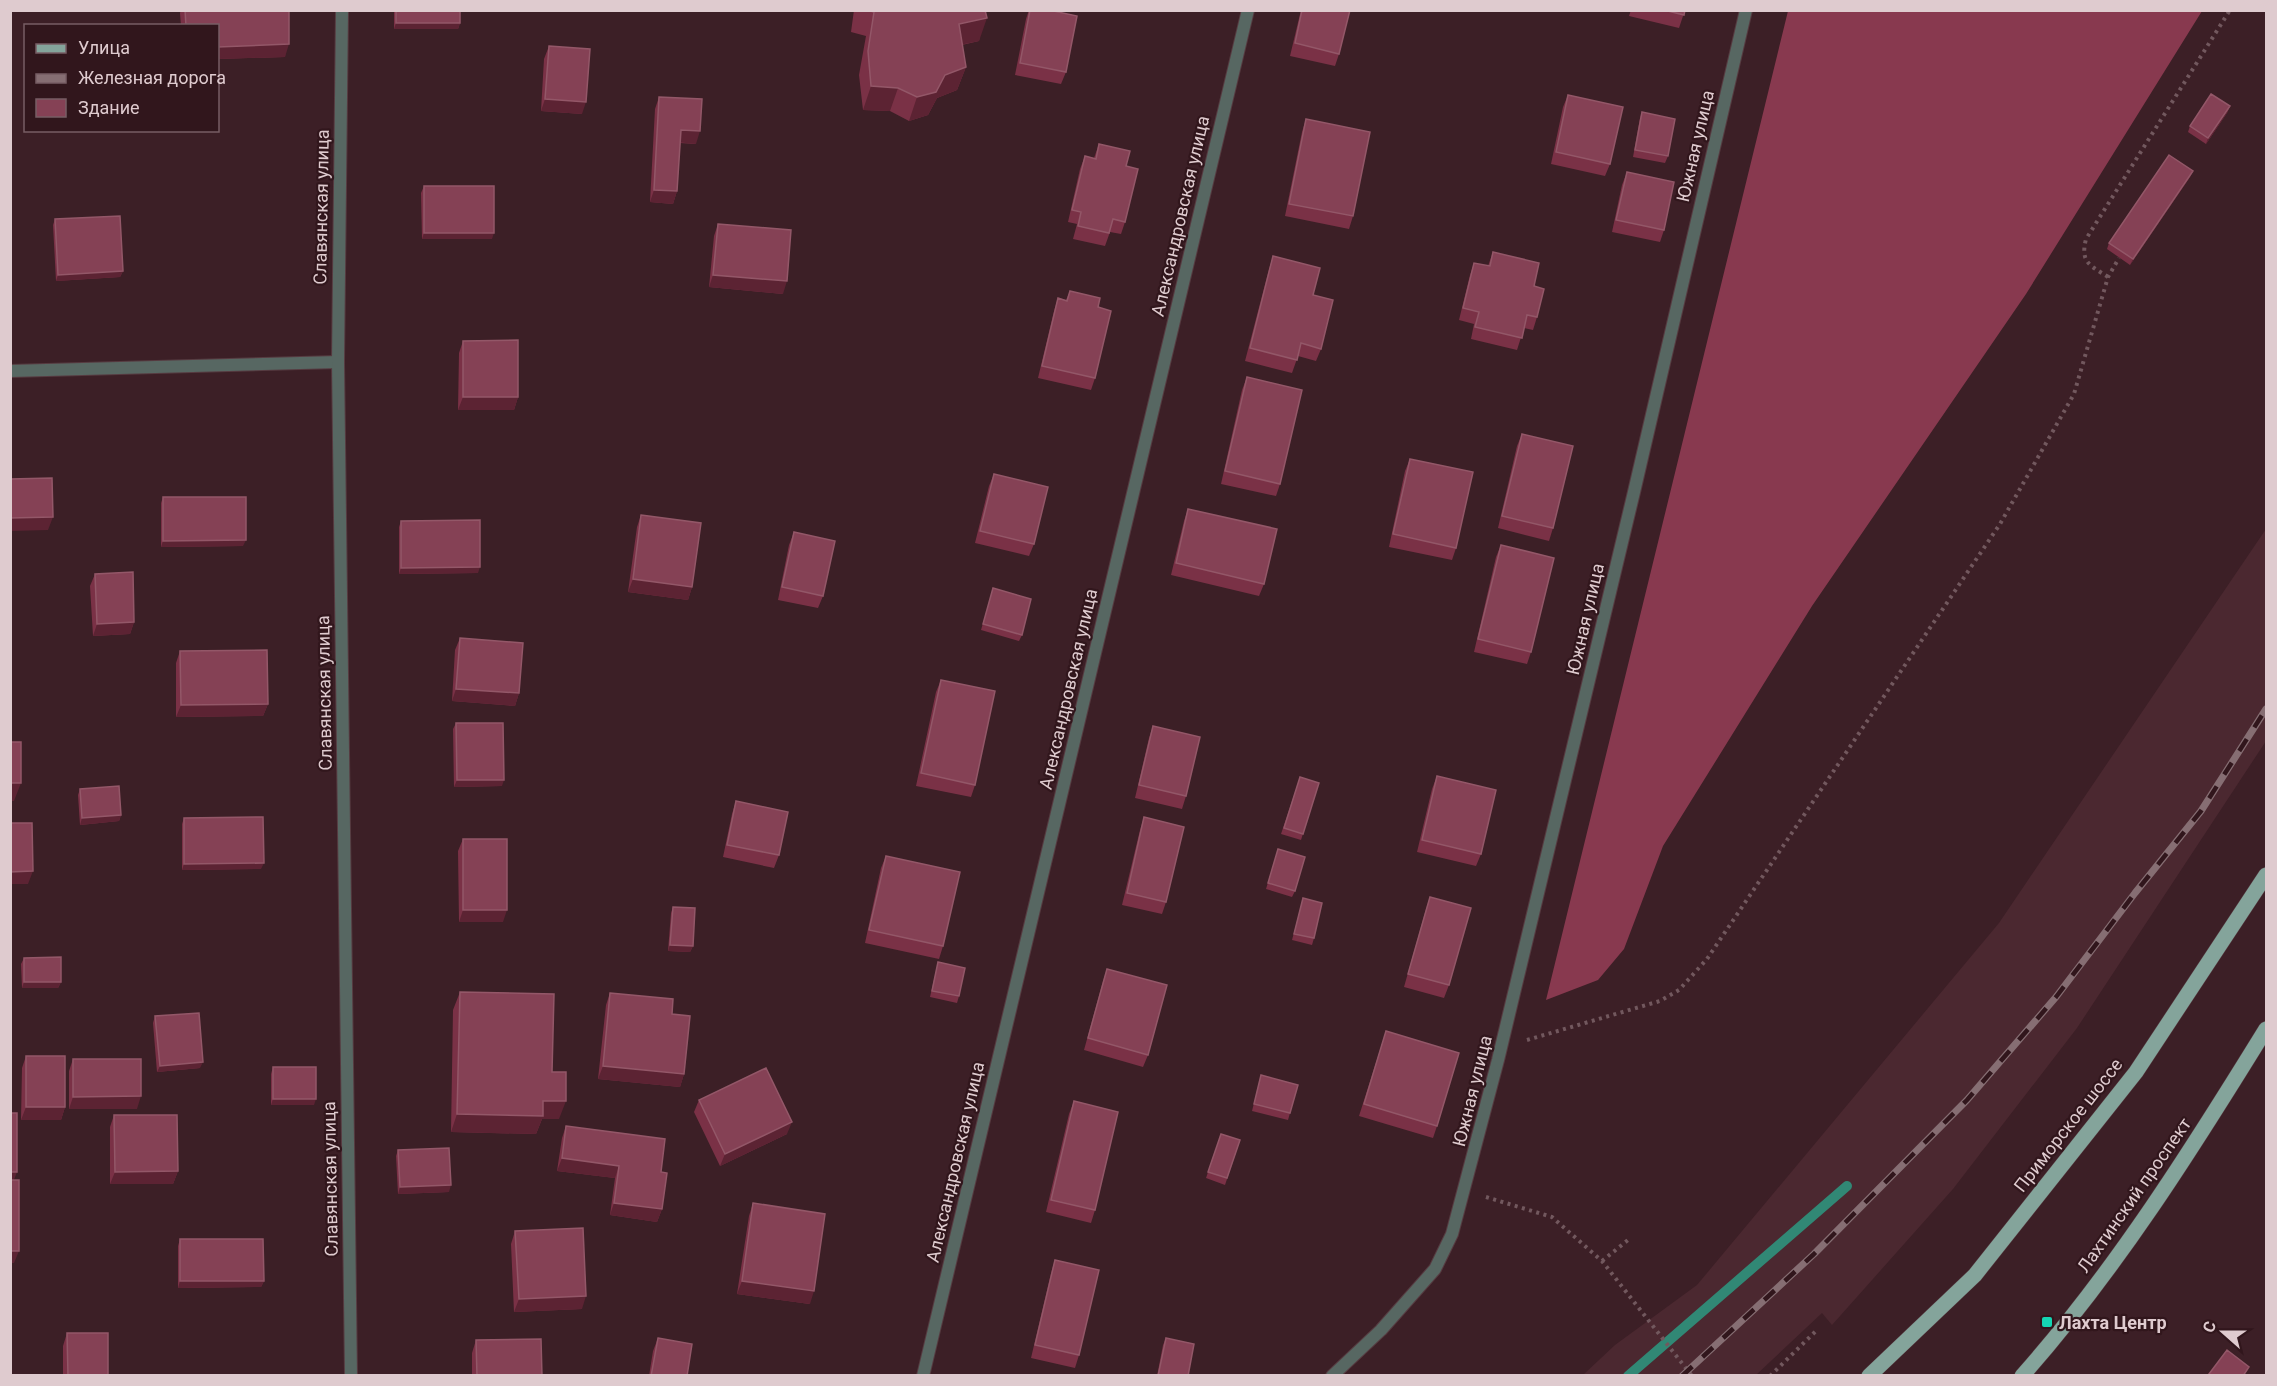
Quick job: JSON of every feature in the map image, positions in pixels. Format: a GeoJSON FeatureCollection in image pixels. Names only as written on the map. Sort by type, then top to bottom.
{"type":"FeatureCollection","features":[{"type":"Feature","properties":{"kind":"main road","name":"Приморское шоссе"},"geometry":{"type":"LineString","coordinates":[[1869,1376],[1974,1275],[2136,1072],[2266,874]]}},
{"type":"Feature","properties":{"kind":"main road","name":"Лахтинский проспект"},"geometry":{"type":"LineString","coordinates":[[2022,1376],[2061,1331],[2182,1163],[2266,1029]]}},
{"type":"Feature","properties":{"kind":"street","name":"Славянская улица"},"geometry":{"type":"LineString","coordinates":[[342,10],[338,362],[351,1376]]}},
{"type":"Feature","properties":{"kind":"street","name":"Александровская улица"},"geometry":{"type":"LineString","coordinates":[[922,1376],[1248,10]]}},
{"type":"Feature","properties":{"kind":"street","name":"Южная улица"},"geometry":{"type":"LineString","coordinates":[[1332,1376],[1381,1330],[1435,1269],[1452,1234],[1501,1048],[1746,10]]}},
{"type":"Feature","properties":{"kind":"street"},"geometry":{"type":"LineString","coordinates":[[10,371],[338,362]]}},
{"type":"Feature","properties":{"kind":"path"},"geometry":{"type":"LineString","coordinates":[[2108,277],[2087,263],[2083,252],[2086,239],[2230,10]]}},
{"type":"Feature","properties":{"kind":"path"},"geometry":{"type":"LineString","coordinates":[[1501,1048],[1660,1001],[1679,990],[1707,959],[2001,524],[2073,394],[2108,277],[2119,258]]}},
{"type":"Feature","properties":{"kind":"path"},"geometry":{"type":"LineString","coordinates":[[1465,1191],[1552,1217],[1602,1261],[1692,1376]]}},
{"type":"Feature","properties":{"kind":"path"},"geometry":{"type":"LineString","coordinates":[[1602,1261],[1628,1240]]}},
{"type":"Feature","properties":{"kind":"path"},"geometry":{"type":"LineString","coordinates":[[1770,1376],[1817,1330]]}},
{"type":"Feature","properties":{"kind":"shaded area"},"geometry":{"type":"Polygon","coordinates":[[[1788,11],[2202,11],[2026,294],[1812,606],[1663,846],[1624,949],[1598,980],[1546,1000],[1788,11]]]}},
{"type":"Feature","properties":{"kind":"shaded area"},"geometry":{"type":"Polygon","coordinates":[[[2266,529],[2266,741],[2077,1028],[1953,1189],[1832,1325],[1822,1313],[1756,1375],[1583,1375],[1615,1345],[1697,1285],[1999,923],[2266,529]]]}},
{"type":"Feature","properties":{"kind":"building"},"geometry":{"type":"Polygon","coordinates":[[[185,10],[289,10],[289,44],[219,47],[219,24],[186,24],[185,10]]]}},
{"type":"Feature","properties":{"kind":"building"},"geometry":{"type":"Polygon","coordinates":[[[396,10],[460,10],[460,23],[396,23],[396,10]]]}},
{"type":"Feature","properties":{"kind":"building"},"geometry":{"type":"Polygon","coordinates":[[[867,10],[985,10],[987,18],[959,24],[966,67],[945,75],[936,92],[917,97],[898,88],[871,86],[868,51],[874,12],[867,10]]]}},
{"type":"Feature","properties":{"kind":"building"},"geometry":{"type":"Polygon","coordinates":[[[1030,10],[1049,10],[1077,16],[1066,72],[1020,63],[1030,10]]]}},
{"type":"Feature","properties":{"kind":"building"},"geometry":{"type":"Polygon","coordinates":[[[1302,10],[1350,10],[1339,54],[1295,43],[1302,10]]]}},
{"type":"Feature","properties":{"kind":"building"},"geometry":{"type":"Polygon","coordinates":[[[1664,10],[1685,10],[1684,15],[1664,10]]]}},
{"type":"Feature","properties":{"kind":"building"},"geometry":{"type":"Polygon","coordinates":[[[549,46],[590,49],[586,102],[545,99],[549,46]]]}},
{"type":"Feature","properties":{"kind":"building"},"geometry":{"type":"Polygon","coordinates":[[[2211,94],[2230,106],[2208,138],[2190,126],[2211,94]]]}},
{"type":"Feature","properties":{"kind":"building"},"geometry":{"type":"Polygon","coordinates":[[[1568,95],[1623,107],[1610,164],[1556,152],[1568,95]]]}},
{"type":"Feature","properties":{"kind":"building"},"geometry":{"type":"Polygon","coordinates":[[[659,97],[702,99],[700,131],[681,130],[677,191],[654,190],[659,97]]]}},
{"type":"Feature","properties":{"kind":"building"},"geometry":{"type":"Polygon","coordinates":[[[1642,112],[1675,119],[1668,156],[1635,150],[1642,112]]]}},
{"type":"Feature","properties":{"kind":"building"},"geometry":{"type":"Polygon","coordinates":[[[1306,119],[1370,132],[1353,216],[1289,204],[1306,119]]]}},
{"type":"Feature","properties":{"kind":"building"},"geometry":{"type":"Polygon","coordinates":[[[1099,144],[1130,151],[1126,166],[1138,169],[1125,222],[1113,219],[1109,233],[1078,226],[1081,212],[1072,210],[1085,156],[1096,159],[1099,144]]]}},
{"type":"Feature","properties":{"kind":"building"},"geometry":{"type":"Polygon","coordinates":[[[2169,155],[2193,171],[2133,259],[2109,243],[2169,155]]]}},
{"type":"Feature","properties":{"kind":"building"},"geometry":{"type":"Polygon","coordinates":[[[1627,172],[1674,182],[1664,230],[1616,220],[1627,172]]]}},
{"type":"Feature","properties":{"kind":"building"},"geometry":{"type":"Polygon","coordinates":[[[424,186],[494,186],[494,233],[424,233],[424,186]]]}},
{"type":"Feature","properties":{"kind":"building"},"geometry":{"type":"Polygon","coordinates":[[[120,216],[123,271],[58,275],[55,219],[120,216]]]}},
{"type":"Feature","properties":{"kind":"building"},"geometry":{"type":"Polygon","coordinates":[[[718,224],[791,230],[787,281],[713,275],[718,224]]]}},
{"type":"Feature","properties":{"kind":"building"},"geometry":{"type":"Polygon","coordinates":[[[1493,252],[1539,263],[1534,286],[1544,289],[1537,317],[1527,315],[1522,338],[1475,327],[1479,312],[1463,308],[1474,263],[1490,266],[1493,252]]]}},
{"type":"Feature","properties":{"kind":"building"},"geometry":{"type":"Polygon","coordinates":[[[1273,256],[1320,268],[1313,295],[1333,300],[1321,349],[1301,343],[1297,360],[1250,348],[1273,256]]]}},
{"type":"Feature","properties":{"kind":"building"},"geometry":{"type":"Polygon","coordinates":[[[1070,291],[1100,298],[1098,307],[1111,311],[1095,378],[1042,366],[1058,298],[1067,301],[1070,291]]]}},
{"type":"Feature","properties":{"kind":"building"},"geometry":{"type":"Polygon","coordinates":[[[518,340],[518,397],[463,397],[463,341],[518,340]]]}},
{"type":"Feature","properties":{"kind":"building"},"geometry":{"type":"Polygon","coordinates":[[[1247,377],[1302,390],[1280,484],[1225,471],[1247,377]]]}},
{"type":"Feature","properties":{"kind":"building"},"geometry":{"type":"Polygon","coordinates":[[[1522,434],[1573,446],[1553,528],[1502,516],[1522,434]]]}},
{"type":"Feature","properties":{"kind":"building"},"geometry":{"type":"Polygon","coordinates":[[[1410,459],[1473,472],[1456,548],[1393,534],[1410,459]]]}},
{"type":"Feature","properties":{"kind":"building"},"geometry":{"type":"Polygon","coordinates":[[[994,474],[1048,487],[1034,544],[980,531],[994,474]]]}},
{"type":"Feature","properties":{"kind":"building"},"geometry":{"type":"Polygon","coordinates":[[[52,478],[53,517],[10,518],[10,479],[52,478]]]}},
{"type":"Feature","properties":{"kind":"building"},"geometry":{"type":"Polygon","coordinates":[[[163,497],[246,497],[246,540],[163,541],[163,497]]]}},
{"type":"Feature","properties":{"kind":"building"},"geometry":{"type":"Polygon","coordinates":[[[1188,509],[1277,529],[1264,584],[1176,563],[1188,509]]]}},
{"type":"Feature","properties":{"kind":"building"},"geometry":{"type":"Polygon","coordinates":[[[641,515],[701,523],[692,587],[633,579],[641,515]]]}},
{"type":"Feature","properties":{"kind":"building"},"geometry":{"type":"Polygon","coordinates":[[[480,520],[480,567],[401,568],[401,521],[480,520]]]}},
{"type":"Feature","properties":{"kind":"building"},"geometry":{"type":"Polygon","coordinates":[[[794,532],[835,541],[823,596],[782,587],[794,532]]]}},
{"type":"Feature","properties":{"kind":"building"},"geometry":{"type":"Polygon","coordinates":[[[1501,545],[1554,558],[1531,652],[1478,639],[1501,545]]]}},
{"type":"Feature","properties":{"kind":"building"},"geometry":{"type":"Polygon","coordinates":[[[133,572],[134,622],[97,624],[95,574],[133,572]]]}},
{"type":"Feature","properties":{"kind":"building"},"geometry":{"type":"Polygon","coordinates":[[[993,588],[1031,599],[1022,635],[983,624],[993,588]]]}},
{"type":"Feature","properties":{"kind":"building"},"geometry":{"type":"Polygon","coordinates":[[[460,638],[523,643],[519,693],[456,689],[460,638]]]}},
{"type":"Feature","properties":{"kind":"building"},"geometry":{"type":"Polygon","coordinates":[[[267,650],[268,704],[181,705],[180,651],[267,650]]]}},
{"type":"Feature","properties":{"kind":"building"},"geometry":{"type":"Polygon","coordinates":[[[941,680],[995,691],[975,785],[921,773],[941,680]]]}},
{"type":"Feature","properties":{"kind":"building"},"geometry":{"type":"Polygon","coordinates":[[[456,723],[503,723],[504,780],[457,780],[456,723]]]}},
{"type":"Feature","properties":{"kind":"building"},"geometry":{"type":"Polygon","coordinates":[[[1153,726],[1200,737],[1186,796],[1139,785],[1153,726]]]}},
{"type":"Feature","properties":{"kind":"building"},"geometry":{"type":"Polygon","coordinates":[[[10,742],[21,742],[21,783],[10,783],[10,742]]]}},
{"type":"Feature","properties":{"kind":"building"},"geometry":{"type":"Polygon","coordinates":[[[1437,776],[1496,790],[1481,854],[1422,840],[1437,776]]]}},
{"type":"Feature","properties":{"kind":"building"},"geometry":{"type":"Polygon","coordinates":[[[1300,777],[1319,783],[1303,834],[1284,828],[1300,777]]]}},
{"type":"Feature","properties":{"kind":"building"},"geometry":{"type":"Polygon","coordinates":[[[119,786],[121,815],[82,818],[80,789],[119,786]]]}},
{"type":"Feature","properties":{"kind":"building"},"geometry":{"type":"Polygon","coordinates":[[[736,801],[788,812],[779,855],[727,845],[736,801]]]}},
{"type":"Feature","properties":{"kind":"building"},"geometry":{"type":"Polygon","coordinates":[[[263,817],[264,863],[184,864],[184,818],[263,817]]]}},
{"type":"Feature","properties":{"kind":"building"},"geometry":{"type":"Polygon","coordinates":[[[1144,817],[1184,827],[1166,902],[1127,893],[1144,817]]]}},
{"type":"Feature","properties":{"kind":"building"},"geometry":{"type":"Polygon","coordinates":[[[10,823],[32,823],[33,871],[10,872],[10,823]]]}},
{"type":"Feature","properties":{"kind":"building"},"geometry":{"type":"Polygon","coordinates":[[[463,839],[507,839],[507,910],[463,910],[463,839]]]}},
{"type":"Feature","properties":{"kind":"building"},"geometry":{"type":"Polygon","coordinates":[[[1278,849],[1305,857],[1295,891],[1268,883],[1278,849]]]}},
{"type":"Feature","properties":{"kind":"building"},"geometry":{"type":"Polygon","coordinates":[[[886,856],[960,872],[943,946],[869,930],[886,856]]]}},
{"type":"Feature","properties":{"kind":"building"},"geometry":{"type":"Polygon","coordinates":[[[1430,897],[1471,908],[1449,985],[1408,974],[1430,897]]]}},
{"type":"Feature","properties":{"kind":"building"},"geometry":{"type":"Polygon","coordinates":[[[1303,898],[1322,903],[1314,938],[1294,934],[1303,898]]]}},
{"type":"Feature","properties":{"kind":"building"},"geometry":{"type":"Polygon","coordinates":[[[673,907],[695,908],[693,946],[670,945],[673,907]]]}},
{"type":"Feature","properties":{"kind":"building"},"geometry":{"type":"Polygon","coordinates":[[[61,957],[61,982],[24,982],[24,958],[61,957]]]}},
{"type":"Feature","properties":{"kind":"building"},"geometry":{"type":"Polygon","coordinates":[[[938,962],[965,968],[959,996],[932,991],[938,962]]]}},
{"type":"Feature","properties":{"kind":"building"},"geometry":{"type":"Polygon","coordinates":[[[1107,969],[1167,985],[1148,1055],[1088,1038],[1107,969]]]}},
{"type":"Feature","properties":{"kind":"building"},"geometry":{"type":"Polygon","coordinates":[[[460,992],[554,994],[552,1072],[566,1072],[566,1101],[543,1101],[543,1116],[457,1114],[460,992]]]}},
{"type":"Feature","properties":{"kind":"building"},"geometry":{"type":"Polygon","coordinates":[[[610,993],[673,999],[672,1014],[690,1016],[684,1074],[603,1066],[610,993]]]}},
{"type":"Feature","properties":{"kind":"building"},"geometry":{"type":"Polygon","coordinates":[[[199,1013],[203,1062],[160,1066],[155,1016],[199,1013]]]}},
{"type":"Feature","properties":{"kind":"building"},"geometry":{"type":"Polygon","coordinates":[[[1386,1031],[1459,1053],[1437,1126],[1364,1104],[1386,1031]]]}},
{"type":"Feature","properties":{"kind":"building"},"geometry":{"type":"Polygon","coordinates":[[[26,1056],[65,1056],[65,1107],[26,1107],[26,1056]]]}},
{"type":"Feature","properties":{"kind":"building"},"geometry":{"type":"Polygon","coordinates":[[[73,1059],[141,1059],[141,1096],[73,1097],[73,1059]]]}},
{"type":"Feature","properties":{"kind":"building"},"geometry":{"type":"Polygon","coordinates":[[[273,1067],[316,1067],[316,1099],[273,1099],[273,1067]]]}},
{"type":"Feature","properties":{"kind":"building"},"geometry":{"type":"Polygon","coordinates":[[[766,1068],[792,1122],[725,1154],[699,1100],[766,1068]]]}},
{"type":"Feature","properties":{"kind":"building"},"geometry":{"type":"Polygon","coordinates":[[[1261,1075],[1298,1085],[1290,1113],[1254,1104],[1261,1075]]]}},
{"type":"Feature","properties":{"kind":"building"},"geometry":{"type":"Polygon","coordinates":[[[1074,1101],[1118,1112],[1095,1210],[1051,1200],[1074,1101]]]}},
{"type":"Feature","properties":{"kind":"building"},"geometry":{"type":"Polygon","coordinates":[[[10,1113],[17,1113],[17,1172],[10,1172],[10,1113]]]}},
{"type":"Feature","properties":{"kind":"building"},"geometry":{"type":"Polygon","coordinates":[[[114,1115],[177,1115],[178,1171],[115,1172],[114,1115]]]}},
{"type":"Feature","properties":{"kind":"building"},"geometry":{"type":"Polygon","coordinates":[[[566,1126],[665,1139],[661,1172],[667,1173],[662,1209],[614,1203],[619,1166],[562,1158],[566,1126]]]}},
{"type":"Feature","properties":{"kind":"building"},"geometry":{"type":"Polygon","coordinates":[[[1221,1134],[1240,1140],[1227,1178],[1208,1172],[1221,1134]]]}},
{"type":"Feature","properties":{"kind":"building"},"geometry":{"type":"Polygon","coordinates":[[[449,1148],[451,1185],[400,1187],[398,1150],[449,1148]]]}},
{"type":"Feature","properties":{"kind":"building"},"geometry":{"type":"Polygon","coordinates":[[[10,1180],[19,1180],[19,1251],[10,1251],[10,1180]]]}},
{"type":"Feature","properties":{"kind":"building"},"geometry":{"type":"Polygon","coordinates":[[[753,1203],[825,1214],[814,1291],[742,1281],[753,1203]]]}},
{"type":"Feature","properties":{"kind":"building"},"geometry":{"type":"Polygon","coordinates":[[[583,1228],[586,1296],[519,1299],[515,1231],[583,1228]]]}},
{"type":"Feature","properties":{"kind":"building"},"geometry":{"type":"Polygon","coordinates":[[[180,1239],[263,1239],[264,1281],[180,1281],[180,1239]]]}},
{"type":"Feature","properties":{"kind":"building"},"geometry":{"type":"Polygon","coordinates":[[[1055,1260],[1099,1270],[1079,1355],[1035,1345],[1055,1260]]]}},
{"type":"Feature","properties":{"kind":"building"},"geometry":{"type":"Polygon","coordinates":[[[67,1333],[108,1333],[108,1376],[68,1376],[67,1333]]]}},
{"type":"Feature","properties":{"kind":"building"},"geometry":{"type":"Polygon","coordinates":[[[658,1338],[692,1344],[687,1376],[651,1376],[658,1338]]]}},
{"type":"Feature","properties":{"kind":"building"},"geometry":{"type":"Polygon","coordinates":[[[1166,1338],[1194,1344],[1188,1376],[1158,1376],[1166,1338]]]}},
{"type":"Feature","properties":{"kind":"building"},"geometry":{"type":"Polygon","coordinates":[[[541,1339],[542,1376],[477,1376],[476,1340],[541,1339]]]}},
{"type":"Feature","properties":{"kind":"building"},"geometry":{"type":"Polygon","coordinates":[[[2227,1350],[2249,1367],[2243,1376],[2211,1376],[2209,1374],[2227,1350]]]}},
{"type":"Feature","properties":{"kind":"waterway"},"geometry":{"type":"LineString","coordinates":[[1628,1376],[1847,1186]]}},
{"type":"Feature","properties":{"kind":"railway"},"geometry":{"type":"LineString","coordinates":[[1682,1376],[1814,1254],[1967,1100],[2056,997],[2201,811],[2266,709]]}},
{"type":"Feature","properties":{"kind":"place","name":"Лахта Центр"},"geometry":{"type":"Point","coordinates":[2047,1322]}}]}
